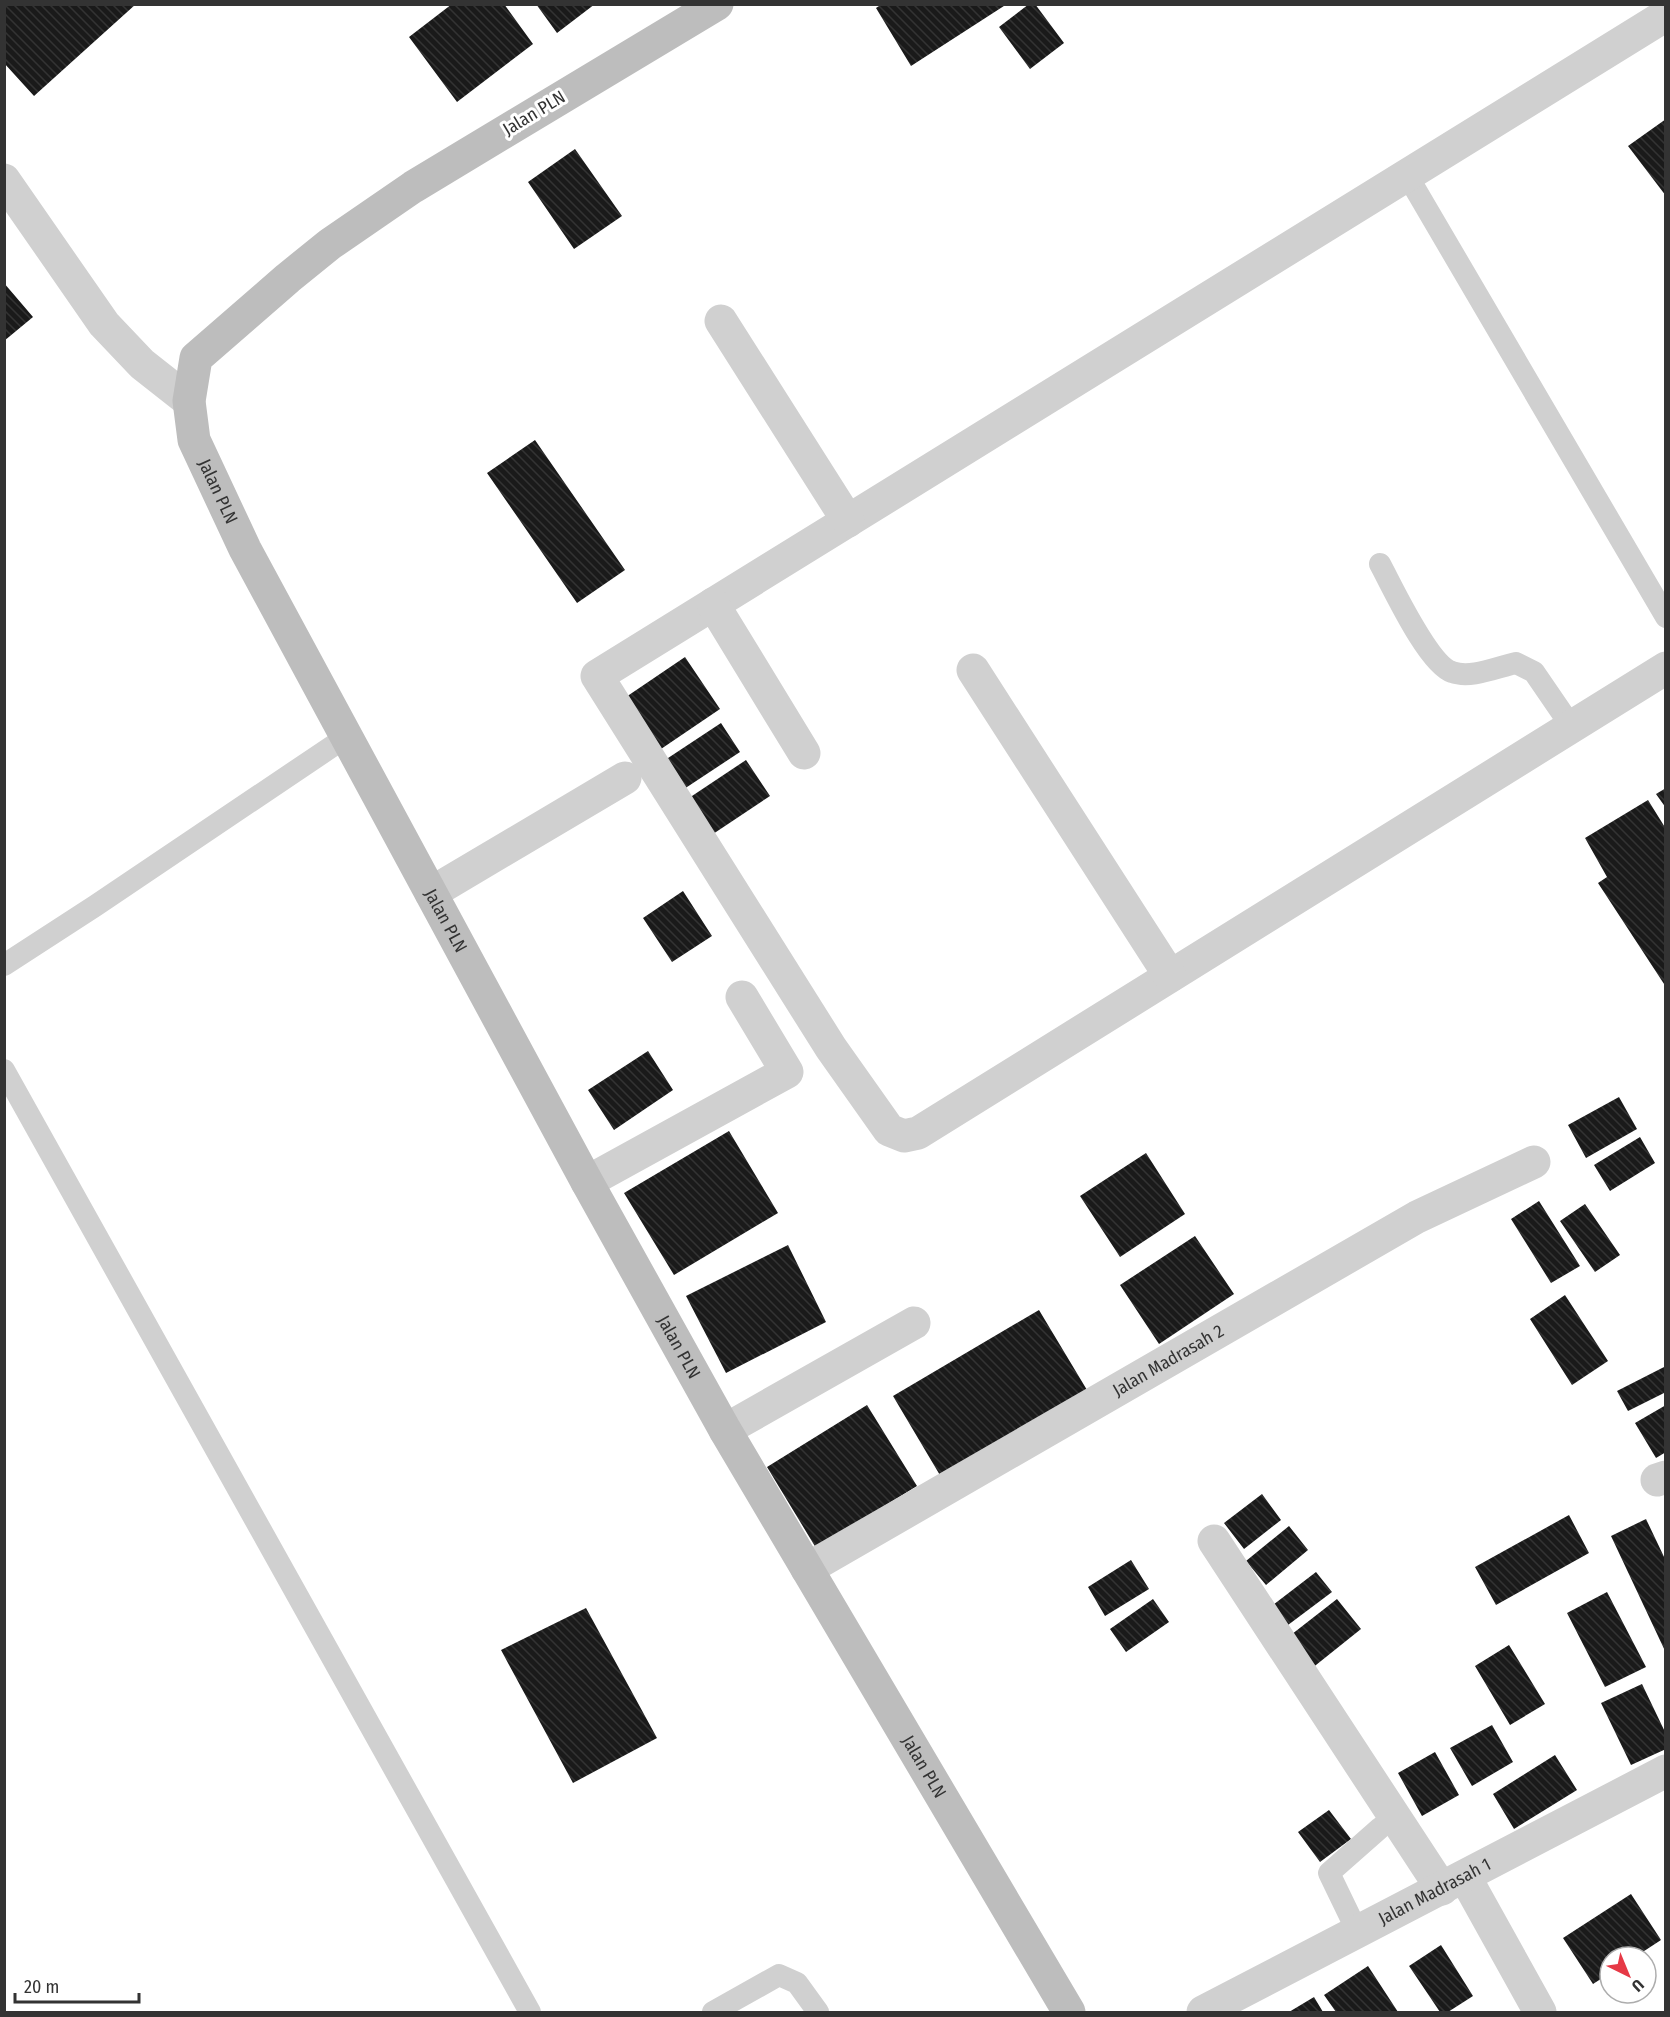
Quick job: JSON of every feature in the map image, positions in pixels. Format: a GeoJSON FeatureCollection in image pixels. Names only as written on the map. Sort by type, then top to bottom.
{"type":"FeatureCollection","features":[{"type":"Feature","properties":{"kind":"street","name":"Jalan PLN"},"geometry":{"type":"LineString","coordinates":[[717,4],[423,181],[330,244],[196,358],[189,401],[194,440],[240,539],[587,1182],[725,1430],[1069,2013]]}},
{"type":"Feature","properties":{"kind":"street"},"geometry":{"type":"LineString","coordinates":[[1665,15],[597,676],[831,1048],[889,1130],[903,1136],[918,1133],[1665,668]]}},
{"type":"Feature","properties":{"kind":"street"},"geometry":{"type":"LineString","coordinates":[[4,180],[104,324],[142,364],[189,401]]}},
{"type":"Feature","properties":{"kind":"street"},"geometry":{"type":"LineString","coordinates":[[721,321],[848,521]]}},
{"type":"Feature","properties":{"kind":"street"},"geometry":{"type":"LineString","coordinates":[[713,604],[804,753]]}},
{"type":"Feature","properties":{"kind":"street"},"geometry":{"type":"LineString","coordinates":[[973,670],[1170,976]]}},
{"type":"Feature","properties":{"kind":"street"},"geometry":{"type":"LineString","coordinates":[[431,893],[625,778]]}},
{"type":"Feature","properties":{"kind":"street"},"geometry":{"type":"LineString","coordinates":[[587,1182],[787,1072],[742,997]]}},
{"type":"Feature","properties":{"kind":"street","name":"Jalan Madrasah 2"},"geometry":{"type":"LineString","coordinates":[[807,1569],[1417,1217],[1534,1162]]}},
{"type":"Feature","properties":{"kind":"street"},"geometry":{"type":"LineString","coordinates":[[725,1430],[914,1323]]}},
{"type":"Feature","properties":{"kind":"street"},"geometry":{"type":"LineString","coordinates":[[1214,1541],[1395,1817],[1453,1883],[1540,2013]]}},
{"type":"Feature","properties":{"kind":"street","name":"Jalan Madrasah 1"},"geometry":{"type":"LineString","coordinates":[[1216,2010],[1665,1771]]}},
{"type":"Feature","properties":{"kind":"lane"},"geometry":{"type":"LineString","coordinates":[[1407,175],[1665,617]]}},
{"type":"Feature","properties":{"kind":"lane"},"geometry":{"type":"LineString","coordinates":[[1380,564],[1425,647],[1450,672],[1468,675],[1516,663],[1534,672],[1571,726]]}},
{"type":"Feature","properties":{"kind":"lane"},"geometry":{"type":"LineString","coordinates":[[4,965],[346,737]]}},
{"type":"Feature","properties":{"kind":"lane"},"geometry":{"type":"LineString","coordinates":[[4,1070],[530,2013]]}},
{"type":"Feature","properties":{"kind":"lane"},"geometry":{"type":"LineString","coordinates":[[1358,1933],[1329,1873],[1395,1817]]}},
{"type":"Feature","properties":{"kind":"lane"},"geometry":{"type":"LineString","coordinates":[[712,2013],[779,1975],[797,1983],[818,2013]]}},
{"type":"Feature","properties":{"kind":"building"},"geometry":{"type":"Polygon","coordinates":[[[4,4],[136,4],[34,96],[4,63],[4,4]]]}},
{"type":"Feature","properties":{"kind":"building"},"geometry":{"type":"Polygon","coordinates":[[[452,4],[504,4],[533,44],[457,102],[409,37],[452,4]]]}},
{"type":"Feature","properties":{"kind":"building"},"geometry":{"type":"Polygon","coordinates":[[[536,4],[595,4],[557,33],[536,4]]]}},
{"type":"Feature","properties":{"kind":"building"},"geometry":{"type":"Polygon","coordinates":[[[882,4],[1007,4],[911,66],[876,8],[882,4]]]}},
{"type":"Feature","properties":{"kind":"building"},"geometry":{"type":"Polygon","coordinates":[[[1029,4],[1035,4],[1064,43],[1030,69],[999,27],[1029,4]]]}},
{"type":"Feature","properties":{"kind":"building"},"geometry":{"type":"Polygon","coordinates":[[[1666,119],[1666,196],[1628,146],[1666,119]]]}},
{"type":"Feature","properties":{"kind":"building"},"geometry":{"type":"Polygon","coordinates":[[[575,149],[622,216],[574,249],[528,182],[575,149]]]}},
{"type":"Feature","properties":{"kind":"building"},"geometry":{"type":"Polygon","coordinates":[[[4,283],[33,317],[4,341],[4,283]]]}},
{"type":"Feature","properties":{"kind":"building"},"geometry":{"type":"Polygon","coordinates":[[[535,440],[625,570],[577,603],[487,473],[535,440]]]}},
{"type":"Feature","properties":{"kind":"building"},"geometry":{"type":"Polygon","coordinates":[[[685,657],[720,709],[661,749],[626,697],[685,657]]]}},
{"type":"Feature","properties":{"kind":"building"},"geometry":{"type":"Polygon","coordinates":[[[721,723],[740,752],[681,791],[662,762],[721,723]]]}},
{"type":"Feature","properties":{"kind":"building"},"geometry":{"type":"Polygon","coordinates":[[[746,760],[770,796],[707,838],[683,802],[746,760]]]}},
{"type":"Feature","properties":{"kind":"building"},"geometry":{"type":"Polygon","coordinates":[[[1666,788],[1666,808],[1656,794],[1666,788]]]}},
{"type":"Feature","properties":{"kind":"building"},"geometry":{"type":"Polygon","coordinates":[[[1648,800],[1666,829],[1666,987],[1598,883],[1607,877],[1585,838],[1648,800]]]}},
{"type":"Feature","properties":{"kind":"building"},"geometry":{"type":"Polygon","coordinates":[[[683,891],[712,936],[672,962],[643,918],[683,891]]]}},
{"type":"Feature","properties":{"kind":"building"},"geometry":{"type":"Polygon","coordinates":[[[648,1051],[673,1090],[614,1130],[588,1090],[648,1051]]]}},
{"type":"Feature","properties":{"kind":"building"},"geometry":{"type":"Polygon","coordinates":[[[1619,1097],[1637,1129],[1586,1158],[1568,1125],[1619,1097]]]}},
{"type":"Feature","properties":{"kind":"building"},"geometry":{"type":"Polygon","coordinates":[[[729,1131],[778,1213],[674,1275],[624,1193],[729,1131]]]}},
{"type":"Feature","properties":{"kind":"building"},"geometry":{"type":"Polygon","coordinates":[[[1640,1137],[1655,1163],[1610,1191],[1594,1165],[1640,1137]]]}},
{"type":"Feature","properties":{"kind":"building"},"geometry":{"type":"Polygon","coordinates":[[[1146,1153],[1185,1214],[1120,1257],[1080,1196],[1146,1153]]]}},
{"type":"Feature","properties":{"kind":"building"},"geometry":{"type":"Polygon","coordinates":[[[1539,1201],[1580,1266],[1551,1283],[1511,1219],[1539,1201]]]}},
{"type":"Feature","properties":{"kind":"building"},"geometry":{"type":"Polygon","coordinates":[[[1585,1204],[1620,1255],[1595,1272],[1560,1221],[1585,1204]]]}},
{"type":"Feature","properties":{"kind":"building"},"geometry":{"type":"Polygon","coordinates":[[[1195,1236],[1234,1294],[1159,1344],[1120,1285],[1195,1236]]]}},
{"type":"Feature","properties":{"kind":"building"},"geometry":{"type":"Polygon","coordinates":[[[788,1245],[826,1322],[726,1373],[686,1296],[788,1245]]]}},
{"type":"Feature","properties":{"kind":"building"},"geometry":{"type":"Polygon","coordinates":[[[1565,1295],[1608,1361],[1572,1385],[1530,1319],[1565,1295]]]}},
{"type":"Feature","properties":{"kind":"building"},"geometry":{"type":"Polygon","coordinates":[[[1039,1310],[1090,1395],[944,1482],[893,1396],[1039,1310]]]}},
{"type":"Feature","properties":{"kind":"building"},"geometry":{"type":"Polygon","coordinates":[[[1666,1366],[1666,1392],[1628,1411],[1617,1391],[1666,1366]]]}},
{"type":"Feature","properties":{"kind":"building"},"geometry":{"type":"Polygon","coordinates":[[[867,1405],[917,1486],[816,1548],[767,1467],[867,1405]]]}},
{"type":"Feature","properties":{"kind":"building"},"geometry":{"type":"Polygon","coordinates":[[[1666,1405],[1666,1452],[1656,1458],[1635,1423],[1666,1405]]]}},
{"type":"Feature","properties":{"kind":"building"},"geometry":{"type":"Polygon","coordinates":[[[1262,1494],[1281,1520],[1244,1549],[1224,1523],[1262,1494]]]}},
{"type":"Feature","properties":{"kind":"building"},"geometry":{"type":"Polygon","coordinates":[[[1569,1515],[1589,1553],[1496,1605],[1475,1567],[1569,1515]]]}},
{"type":"Feature","properties":{"kind":"building"},"geometry":{"type":"Polygon","coordinates":[[[1646,1519],[1666,1561],[1666,1653],[1611,1536],[1646,1519]]]}},
{"type":"Feature","properties":{"kind":"building"},"geometry":{"type":"Polygon","coordinates":[[[1289,1526],[1308,1550],[1266,1585],[1246,1561],[1289,1526]]]}},
{"type":"Feature","properties":{"kind":"building"},"geometry":{"type":"Polygon","coordinates":[[[1131,1560],[1149,1589],[1105,1616],[1088,1587],[1131,1560]]]}},
{"type":"Feature","properties":{"kind":"building"},"geometry":{"type":"Polygon","coordinates":[[[1316,1572],[1332,1592],[1280,1631],[1265,1611],[1316,1572]]]}},
{"type":"Feature","properties":{"kind":"building"},"geometry":{"type":"Polygon","coordinates":[[[1607,1592],[1646,1667],[1605,1687],[1567,1613],[1607,1592]]]}},
{"type":"Feature","properties":{"kind":"building"},"geometry":{"type":"Polygon","coordinates":[[[1153,1599],[1169,1622],[1126,1652],[1110,1629],[1153,1599]]]}},
{"type":"Feature","properties":{"kind":"building"},"geometry":{"type":"Polygon","coordinates":[[[1337,1599],[1361,1629],[1311,1669],[1287,1638],[1337,1599]]]}},
{"type":"Feature","properties":{"kind":"building"},"geometry":{"type":"Polygon","coordinates":[[[586,1608],[657,1738],[573,1783],[501,1650],[586,1608]]]}},
{"type":"Feature","properties":{"kind":"building"},"geometry":{"type":"Polygon","coordinates":[[[1509,1645],[1545,1704],[1510,1725],[1475,1666],[1509,1645]]]}},
{"type":"Feature","properties":{"kind":"building"},"geometry":{"type":"Polygon","coordinates":[[[1642,1684],[1666,1734],[1666,1749],[1631,1765],[1601,1703],[1642,1684]]]}},
{"type":"Feature","properties":{"kind":"building"},"geometry":{"type":"Polygon","coordinates":[[[1492,1725],[1513,1762],[1472,1786],[1450,1748],[1492,1725]]]}},
{"type":"Feature","properties":{"kind":"building"},"geometry":{"type":"Polygon","coordinates":[[[1435,1752],[1459,1795],[1422,1816],[1398,1773],[1435,1752]]]}},
{"type":"Feature","properties":{"kind":"building"},"geometry":{"type":"Polygon","coordinates":[[[1555,1755],[1577,1790],[1514,1829],[1493,1794],[1555,1755]]]}},
{"type":"Feature","properties":{"kind":"building"},"geometry":{"type":"Polygon","coordinates":[[[1329,1810],[1351,1839],[1320,1862],[1298,1832],[1329,1810]]]}},
{"type":"Feature","properties":{"kind":"building"},"geometry":{"type":"Polygon","coordinates":[[[1631,1894],[1661,1940],[1653,1945],[1598,1945],[1598,1981],[1593,1984],[1563,1938],[1631,1894]]]}},
{"type":"Feature","properties":{"kind":"building"},"geometry":{"type":"Polygon","coordinates":[[[1441,1945],[1473,1996],[1448,2012],[1440,2012],[1409,1966],[1441,1945]]]}},
{"type":"Feature","properties":{"kind":"building"},"geometry":{"type":"Polygon","coordinates":[[[1368,1966],[1398,2012],[1336,2012],[1324,1995],[1368,1966]]]}},
{"type":"Feature","properties":{"kind":"building"},"geometry":{"type":"Polygon","coordinates":[[[1314,1997],[1323,2012],[1289,2012],[1314,1997]]]}}]}
